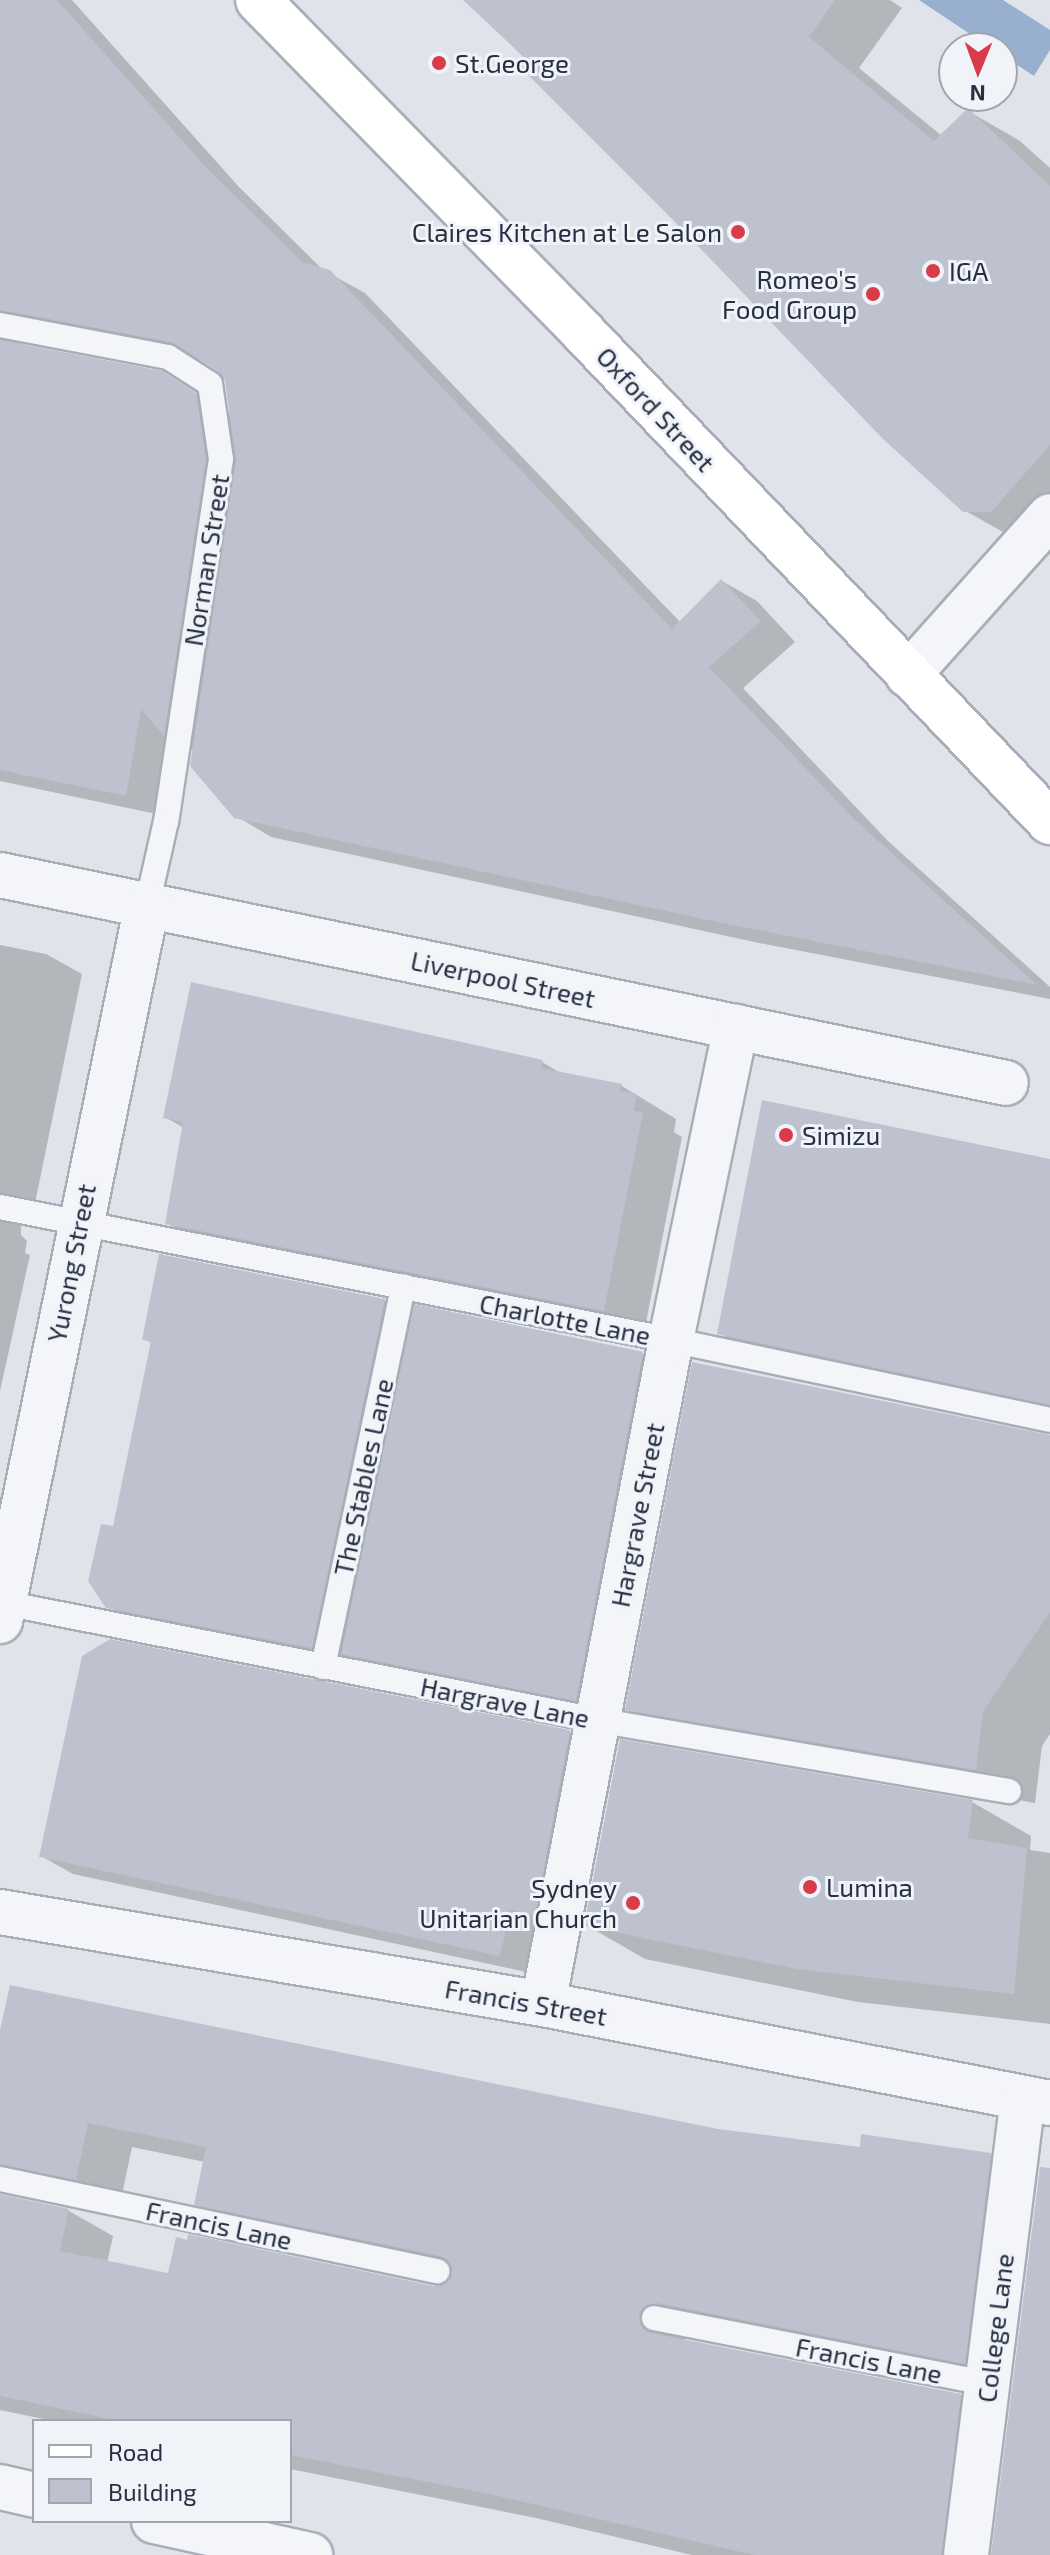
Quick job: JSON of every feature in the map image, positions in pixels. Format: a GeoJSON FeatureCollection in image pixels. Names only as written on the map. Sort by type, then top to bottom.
{"type":"FeatureCollection","features":[{"type":"Feature","properties":{"kind":"main road","name":"Oxford Street"},"geometry":{"type":"LineString","coordinates":[[258,0],[594,343],[1050,822]]}},
{"type":"Feature","properties":{"kind":"street"},"geometry":{"type":"LineString","coordinates":[[908,675],[1050,516]]}},
{"type":"Feature","properties":{"kind":"street","name":"Liverpool Street"},"geometry":{"type":"LineString","coordinates":[[0,875],[1006,1083]]}},
{"type":"Feature","properties":{"kind":"street","name":"Yurong Street"},"geometry":{"type":"LineString","coordinates":[[2,1612],[8,1539],[147,905]]}},
{"type":"Feature","properties":{"kind":"street","name":"Hargrave Street"},"geometry":{"type":"LineString","coordinates":[[543,2004],[671,1340],[736,1027]]}},
{"type":"Feature","properties":{"kind":"street","name":"Francis Street"},"geometry":{"type":"LineString","coordinates":[[0,1912],[543,2004],[1036,2102]]}},
{"type":"Feature","properties":{"kind":"street","name":"College Lane"},"geometry":{"type":"LineString","coordinates":[[966,2555],[989,2384],[1036,2102]]}},
{"type":"Feature","properties":{"kind":"street"},"geometry":{"type":"LineString","coordinates":[[0,2487],[32,2495]]}},
{"type":"Feature","properties":{"kind":"street"},"geometry":{"type":"LineString","coordinates":[[163,2523],[310,2555]]}},
{"type":"Feature","properties":{"kind":"lane","name":"Norman Street"},"geometry":{"type":"LineString","coordinates":[[0,325],[168,357],[210,384],[221,459],[166,821],[147,905]]}},
{"type":"Feature","properties":{"kind":"lane","name":"Charlotte Lane"},"geometry":{"type":"LineString","coordinates":[[0,1207],[671,1340],[1050,1420]]}},
{"type":"Feature","properties":{"kind":"lane","name":"The Stables Lane"},"geometry":{"type":"LineString","coordinates":[[323,1667],[403,1286]]}},
{"type":"Feature","properties":{"kind":"lane","name":"Hargrave Lane"},"geometry":{"type":"LineString","coordinates":[[2,1612],[1009,1791]]}},
{"type":"Feature","properties":{"kind":"lane","name":"Francis Lane"},"geometry":{"type":"LineString","coordinates":[[0,2179],[437,2271]]}},
{"type":"Feature","properties":{"kind":"lane","name":"Francis Lane"},"geometry":{"type":"LineString","coordinates":[[654,2318],[989,2384]]}},
{"type":"Feature","properties":{"kind":"water"},"geometry":{"type":"Polygon","coordinates":[[[919,0],[1003,0],[1050,30],[1050,50],[1034,76],[1018,66],[1018,32],[967,32],[919,0]]]}},
{"type":"Feature","properties":{"kind":"building"},"geometry":{"type":"Polygon","coordinates":[[[0,0],[57,0],[204,165],[302,262],[330,270],[672,629],[721,579],[761,621],[709,667],[853,818],[1037,985],[722,923],[234,818],[190,766],[236,461],[225,381],[218,371],[171,342],[0,310],[0,0]]]}},
{"type":"Feature","properties":{"kind":"building"},"geometry":{"type":"Polygon","coordinates":[[[463,0],[835,0],[809,37],[934,141],[964,112],[972,112],[1050,186],[1050,445],[991,512],[963,512],[882,438],[675,222],[519,66],[526,59],[463,0]]]}},
{"type":"Feature","properties":{"kind":"building"},"geometry":{"type":"Polygon","coordinates":[[[0,340],[162,371],[196,393],[206,459],[164,736],[141,709],[126,796],[0,770],[0,340]]]}},
{"type":"Feature","properties":{"kind":"building"},"geometry":{"type":"Polygon","coordinates":[[[191,982],[543,1060],[541,1068],[622,1084],[620,1091],[637,1094],[634,1111],[643,1112],[604,1311],[165,1224],[183,1122],[163,1118],[191,982]]]}},
{"type":"Feature","properties":{"kind":"building"},"geometry":{"type":"Polygon","coordinates":[[[762,1100],[1050,1159],[1050,1405],[717,1334],[762,1100]]]}},
{"type":"Feature","properties":{"kind":"building"},"geometry":{"type":"Polygon","coordinates":[[[159,1254],[385,1299],[312,1648],[106,1608],[88,1581],[101,1524],[113,1526],[151,1341],[142,1340],[159,1254]]]}},
{"type":"Feature","properties":{"kind":"building"},"geometry":{"type":"Polygon","coordinates":[[[414,1304],[643,1352],[576,1701],[341,1654],[414,1304]]]}},
{"type":"Feature","properties":{"kind":"building"},"geometry":{"type":"Polygon","coordinates":[[[692,1362],[1050,1435],[1050,1612],[983,1712],[976,1770],[625,1710],[692,1362]]]}},
{"type":"Feature","properties":{"kind":"building"},"geometry":{"type":"Polygon","coordinates":[[[110,1639],[570,1730],[535,1915],[510,1910],[500,1956],[39,1857],[82,1656],[110,1639]]]}},
{"type":"Feature","properties":{"kind":"building","name":"Lumina"},"geometry":{"type":"Polygon","coordinates":[[[620,1739],[973,1800],[968,1838],[1027,1848],[1014,1994],[797,1969],[584,1926],[620,1739]]]}},
{"type":"Feature","properties":{"kind":"building"},"geometry":{"type":"Polygon","coordinates":[[[10,1985],[718,2129],[860,2147],[861,2134],[991,2153],[965,2364],[657,2303],[643,2308],[639,2316],[644,2329],[651,2333],[961,2394],[942,2555],[754,2555],[489,2494],[292,2455],[292,2419],[110,2419],[0,2396],[0,2194],[69,2209],[60,2251],[168,2273],[176,2237],[187,2240],[188,2234],[434,2286],[448,2282],[452,2273],[448,2260],[440,2256],[194,2205],[206,2147],[88,2123],[76,2180],[0,2164],[0,2030],[10,1985]]]}},
{"type":"Feature","properties":{"kind":"building"},"geometry":{"type":"Polygon","coordinates":[[[1040,2167],[1050,2168],[1050,2555],[991,2555],[1040,2167]]]}},
{"type":"Feature","properties":{"kind":"place","name":"St.George"},"geometry":{"type":"Point","coordinates":[439,63]}},
{"type":"Feature","properties":{"kind":"place","name":"Claires Kitchen at Le Salon"},"geometry":{"type":"Point","coordinates":[738,232]}},
{"type":"Feature","properties":{"kind":"place","name":"IGA"},"geometry":{"type":"Point","coordinates":[933,271]}},
{"type":"Feature","properties":{"kind":"place","name":"Romeo's Food Group"},"geometry":{"type":"Point","coordinates":[873,294]}},
{"type":"Feature","properties":{"kind":"place","name":"Simizu"},"geometry":{"type":"Point","coordinates":[786,1135]}},
{"type":"Feature","properties":{"kind":"place","name":"Lumina"},"geometry":{"type":"Point","coordinates":[810,1887]}},
{"type":"Feature","properties":{"kind":"place","name":"Sydney Unitarian Church"},"geometry":{"type":"Point","coordinates":[633,1903]}}]}
